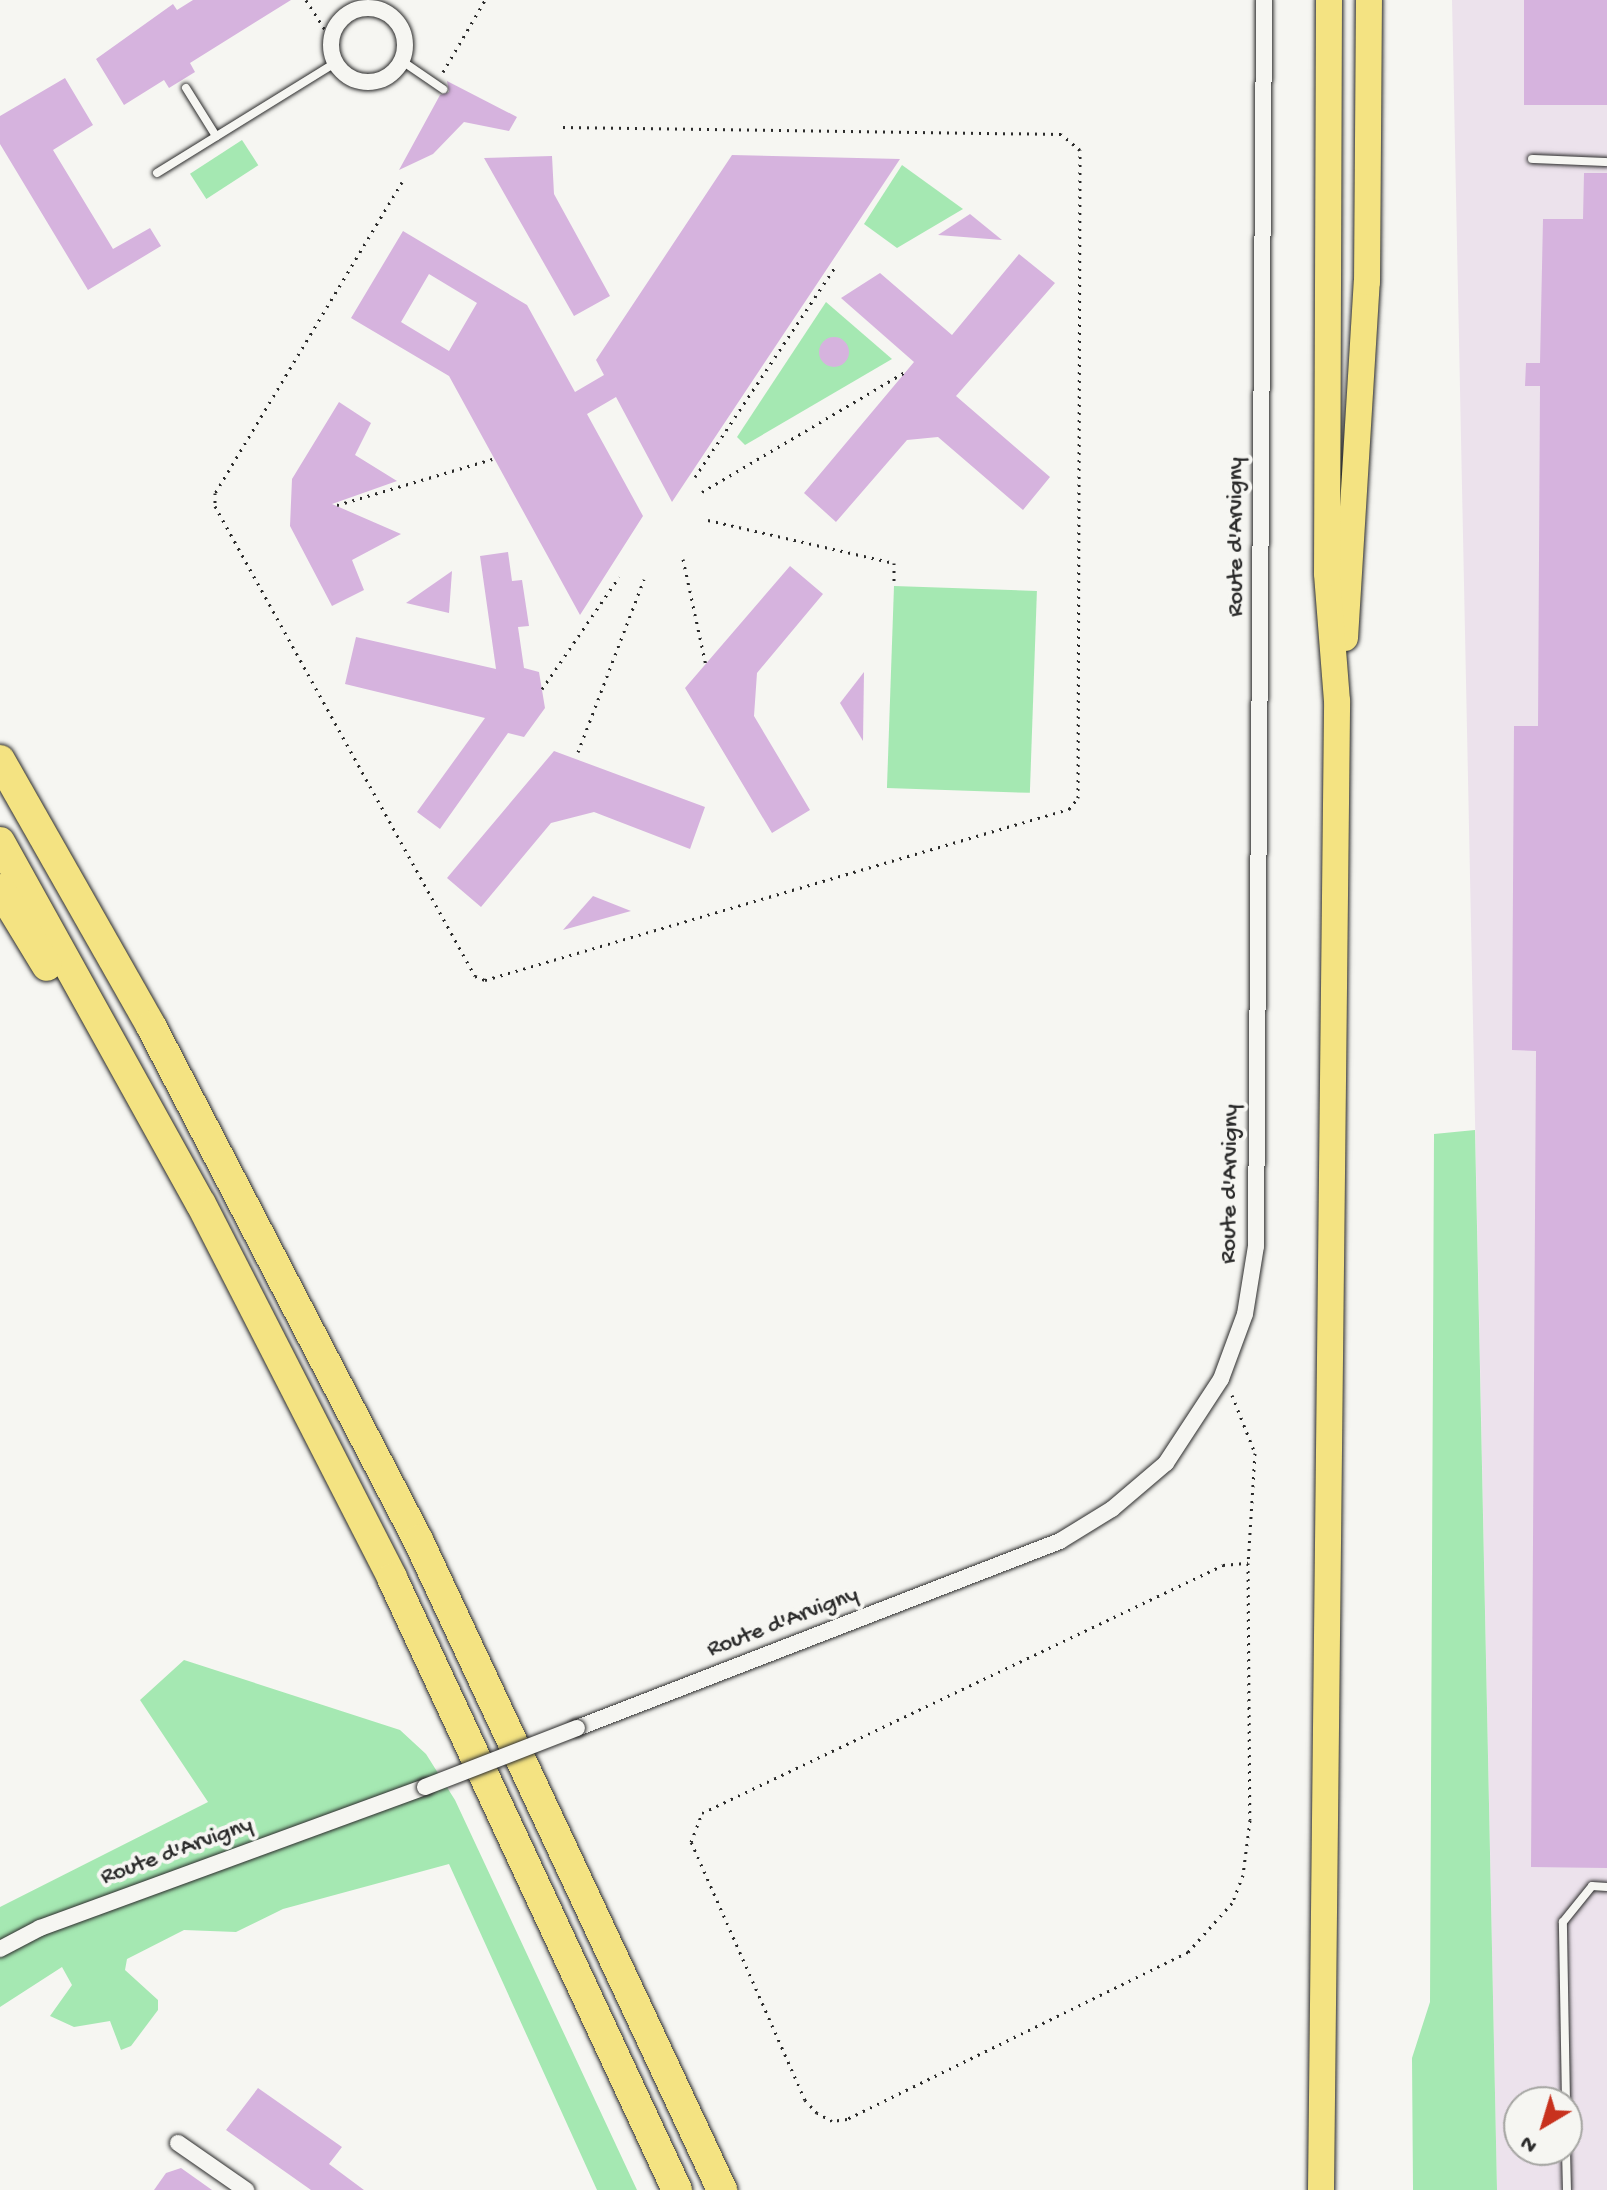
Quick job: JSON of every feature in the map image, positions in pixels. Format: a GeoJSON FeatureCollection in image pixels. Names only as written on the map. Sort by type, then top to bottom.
{"type":"FeatureCollection","features":[{"type":"Feature","properties":{"kind":"highway"},"geometry":{"type":"LineString","coordinates":[[0,760],[151,1026],[418,1540],[722,2190]]}},
{"type":"Feature","properties":{"kind":"highway"},"geometry":{"type":"LineString","coordinates":[[0,842],[119,1056],[392,1578],[677,2190]]}},
{"type":"Feature","properties":{"kind":"highway"},"geometry":{"type":"LineString","coordinates":[[0,889],[50,971],[119,1056]]}},
{"type":"Feature","properties":{"kind":"main road"},"geometry":{"type":"LineString","coordinates":[[1329,0],[1327,573],[1337,701]]}},
{"type":"Feature","properties":{"kind":"main road"},"geometry":{"type":"LineString","coordinates":[[1321,2190],[1337,701],[1367,282],[1369,0]]}},
{"type":"Feature","properties":{"kind":"street","name":"Route d'Arvigny"},"geometry":{"type":"LineString","coordinates":[[0,1949],[40,1928],[425,1787],[1081,1529],[1166,1463],[1221,1379],[1245,1314],[1256,1246],[1264,0]]}},
{"type":"Feature","properties":{"kind":"street"},"geometry":{"type":"LineString","coordinates":[[390,6],[402,29],[402,61],[373,82],[349,76],[335,63],[331,39],[350,13],[390,6]]}},
{"type":"Feature","properties":{"kind":"street"},"geometry":{"type":"LineString","coordinates":[[178,2143],[246,2190]]}},
{"type":"Feature","properties":{"kind":"lane"},"geometry":{"type":"LineString","coordinates":[[402,61],[443,89]]}},
{"type":"Feature","properties":{"kind":"lane"},"geometry":{"type":"LineString","coordinates":[[157,173],[335,63]]}},
{"type":"Feature","properties":{"kind":"lane"},"geometry":{"type":"LineString","coordinates":[[186,88],[216,136]]}},
{"type":"Feature","properties":{"kind":"lane"},"geometry":{"type":"LineString","coordinates":[[1532,159],[1607,162]]}},
{"type":"Feature","properties":{"kind":"lane"},"geometry":{"type":"LineString","coordinates":[[1566,2086],[1563,1922],[1592,1886],[1607,1887]]}},
{"type":"Feature","properties":{"kind":"lane"},"geometry":{"type":"LineString","coordinates":[[1566,2166],[1567,2190]]}},
{"type":"Feature","properties":{"kind":"path"},"geometry":{"type":"LineString","coordinates":[[306,0],[331,39]]}},
{"type":"Feature","properties":{"kind":"path"},"geometry":{"type":"LineString","coordinates":[[423,76],[448,71],[485,0]]}},
{"type":"Feature","properties":{"kind":"path"},"geometry":{"type":"LineString","coordinates":[[402,182],[215,493],[215,506],[475,976],[485,980],[1069,809],[1078,798],[1080,150],[1061,134],[561,127]]}},
{"type":"Feature","properties":{"kind":"path"},"geometry":{"type":"LineString","coordinates":[[695,477],[835,267]]}},
{"type":"Feature","properties":{"kind":"path"},"geometry":{"type":"LineString","coordinates":[[702,492],[907,371]]}},
{"type":"Feature","properties":{"kind":"path"},"geometry":{"type":"LineString","coordinates":[[337,505],[492,459]]}},
{"type":"Feature","properties":{"kind":"path"},"geometry":{"type":"LineString","coordinates":[[708,520],[894,563],[894,586]]}},
{"type":"Feature","properties":{"kind":"path"},"geometry":{"type":"LineString","coordinates":[[683,559],[706,665]]}},
{"type":"Feature","properties":{"kind":"path"},"geometry":{"type":"LineString","coordinates":[[542,689],[619,577]]}},
{"type":"Feature","properties":{"kind":"path"},"geometry":{"type":"LineString","coordinates":[[578,752],[644,579]]}},
{"type":"Feature","properties":{"kind":"path"},"geometry":{"type":"LineString","coordinates":[[1221,1379],[1248,1424],[1255,1453],[1248,1563],[1250,1820],[1243,1875],[1215,1928],[1188,1952],[847,2119],[832,2121],[817,2113],[805,2100],[691,1842],[702,1813],[1223,1565],[1248,1563]]}},
{"type":"Feature","properties":{"kind":"shaded area"},"geometry":{"type":"Polygon","coordinates":[[[1452,0],[1607,0],[1607,2190],[1497,2190],[1452,0]]]}},
{"type":"Feature","properties":{"kind":"green space"},"geometry":{"type":"Polygon","coordinates":[[[242,140],[258,165],[206,199],[190,174],[242,140]]]}},
{"type":"Feature","properties":{"kind":"green space"},"geometry":{"type":"Polygon","coordinates":[[[902,165],[963,209],[897,248],[864,224],[902,165]]]}},
{"type":"Feature","properties":{"kind":"green space"},"geometry":{"type":"Polygon","coordinates":[[[826,302],[892,359],[745,445],[737,437],[826,302]]]}},
{"type":"Feature","properties":{"kind":"green space"},"geometry":{"type":"Polygon","coordinates":[[[894,586],[1037,591],[1030,793],[887,788],[894,586]]]}},
{"type":"Feature","properties":{"kind":"green space"},"geometry":{"type":"Polygon","coordinates":[[[1475,1130],[1497,2190],[1413,2190],[1412,2058],[1430,2002],[1434,1134],[1475,1130]]]}},
{"type":"Feature","properties":{"kind":"green space"},"geometry":{"type":"Polygon","coordinates":[[[184,1660],[400,1730],[426,1754],[455,1800],[637,2190],[597,2190],[449,1864],[283,1909],[236,1932],[184,1930],[127,1959],[125,1970],[158,2000],[158,2010],[131,2046],[121,2050],[110,2021],[74,2027],[50,2016],[72,1985],[62,1967],[0,2007],[0,1907],[208,1802],[140,1700],[184,1660]]]}},
{"type":"Feature","properties":{"kind":"building"},"geometry":{"type":"Polygon","coordinates":[[[193,0],[291,0],[190,63],[195,72],[169,88],[164,80],[124,105],[96,59],[173,4],[177,10],[193,0]]]}},
{"type":"Feature","properties":{"kind":"building"},"geometry":{"type":"Polygon","coordinates":[[[1524,0],[1607,0],[1607,105],[1524,105],[1524,0]]]}},
{"type":"Feature","properties":{"kind":"building"},"geometry":{"type":"Polygon","coordinates":[[[65,78],[93,125],[53,150],[113,249],[150,228],[161,246],[88,290],[0,144],[0,116],[65,78]]]}},
{"type":"Feature","properties":{"kind":"building"},"geometry":{"type":"Polygon","coordinates":[[[447,81],[517,117],[509,131],[464,122],[433,154],[399,170],[440,95],[449,92],[447,81]]]}},
{"type":"Feature","properties":{"kind":"building"},"geometry":{"type":"Polygon","coordinates":[[[732,155],[900,159],[672,502],[616,397],[587,414],[643,516],[580,615],[449,376],[351,318],[403,231],[527,305],[575,392],[604,375],[596,360],[732,155]],[[429,274],[401,322],[449,351],[477,303],[429,274]]]}},
{"type":"Feature","properties":{"kind":"building"},"geometry":{"type":"Polygon","coordinates":[[[552,156],[554,194],[610,296],[574,316],[484,158],[552,156]]]}},
{"type":"Feature","properties":{"kind":"building"},"geometry":{"type":"Polygon","coordinates":[[[1584,173],[1607,173],[1607,1868],[1531,1867],[1536,1051],[1512,1050],[1514,726],[1538,726],[1540,386],[1525,386],[1526,363],[1540,363],[1543,219],[1583,219],[1584,173]]]}},
{"type":"Feature","properties":{"kind":"building"},"geometry":{"type":"Polygon","coordinates":[[[970,214],[1002,240],[938,235],[970,214]]]}},
{"type":"Feature","properties":{"kind":"building"},"geometry":{"type":"Polygon","coordinates":[[[1019,254],[1055,283],[956,396],[1050,477],[1023,510],[938,437],[907,440],[836,522],[804,493],[914,362],[841,298],[880,273],[952,335],[1019,254]]]}},
{"type":"Feature","properties":{"kind":"building"},"geometry":{"type":"Polygon","coordinates":[[[834,337],[845,341],[849,352],[845,363],[834,367],[823,363],[819,352],[823,341],[834,337]]]}},
{"type":"Feature","properties":{"kind":"building"},"geometry":{"type":"Polygon","coordinates":[[[339,402],[371,423],[355,455],[397,481],[332,504],[401,534],[352,560],[364,590],[332,606],[290,526],[292,479],[339,402]]]}},
{"type":"Feature","properties":{"kind":"building"},"geometry":{"type":"Polygon","coordinates":[[[508,552],[512,581],[522,580],[529,626],[518,627],[524,668],[539,672],[545,708],[524,737],[508,733],[440,829],[417,812],[485,718],[345,684],[356,637],[496,669],[480,556],[508,552]]]}},
{"type":"Feature","properties":{"kind":"building"},"geometry":{"type":"Polygon","coordinates":[[[790,566],[823,594],[757,673],[754,716],[810,810],[772,833],[685,688],[790,566]]]}},
{"type":"Feature","properties":{"kind":"building"},"geometry":{"type":"Polygon","coordinates":[[[452,571],[449,613],[406,603],[452,571]]]}},
{"type":"Feature","properties":{"kind":"building"},"geometry":{"type":"Polygon","coordinates":[[[864,672],[863,741],[840,703],[864,672]]]}},
{"type":"Feature","properties":{"kind":"building"},"geometry":{"type":"Polygon","coordinates":[[[554,751],[705,807],[690,849],[594,812],[551,823],[481,907],[447,878],[554,751]]]}},
{"type":"Feature","properties":{"kind":"building"},"geometry":{"type":"Polygon","coordinates":[[[593,896],[631,911],[563,930],[593,896]]]}},
{"type":"Feature","properties":{"kind":"building"},"geometry":{"type":"Polygon","coordinates":[[[258,2088],[342,2147],[329,2164],[364,2190],[311,2190],[226,2130],[258,2088]]]}},
{"type":"Feature","properties":{"kind":"building"},"geometry":{"type":"Polygon","coordinates":[[[181,2168],[212,2190],[154,2190],[166,2173],[181,2168]]]}}]}
